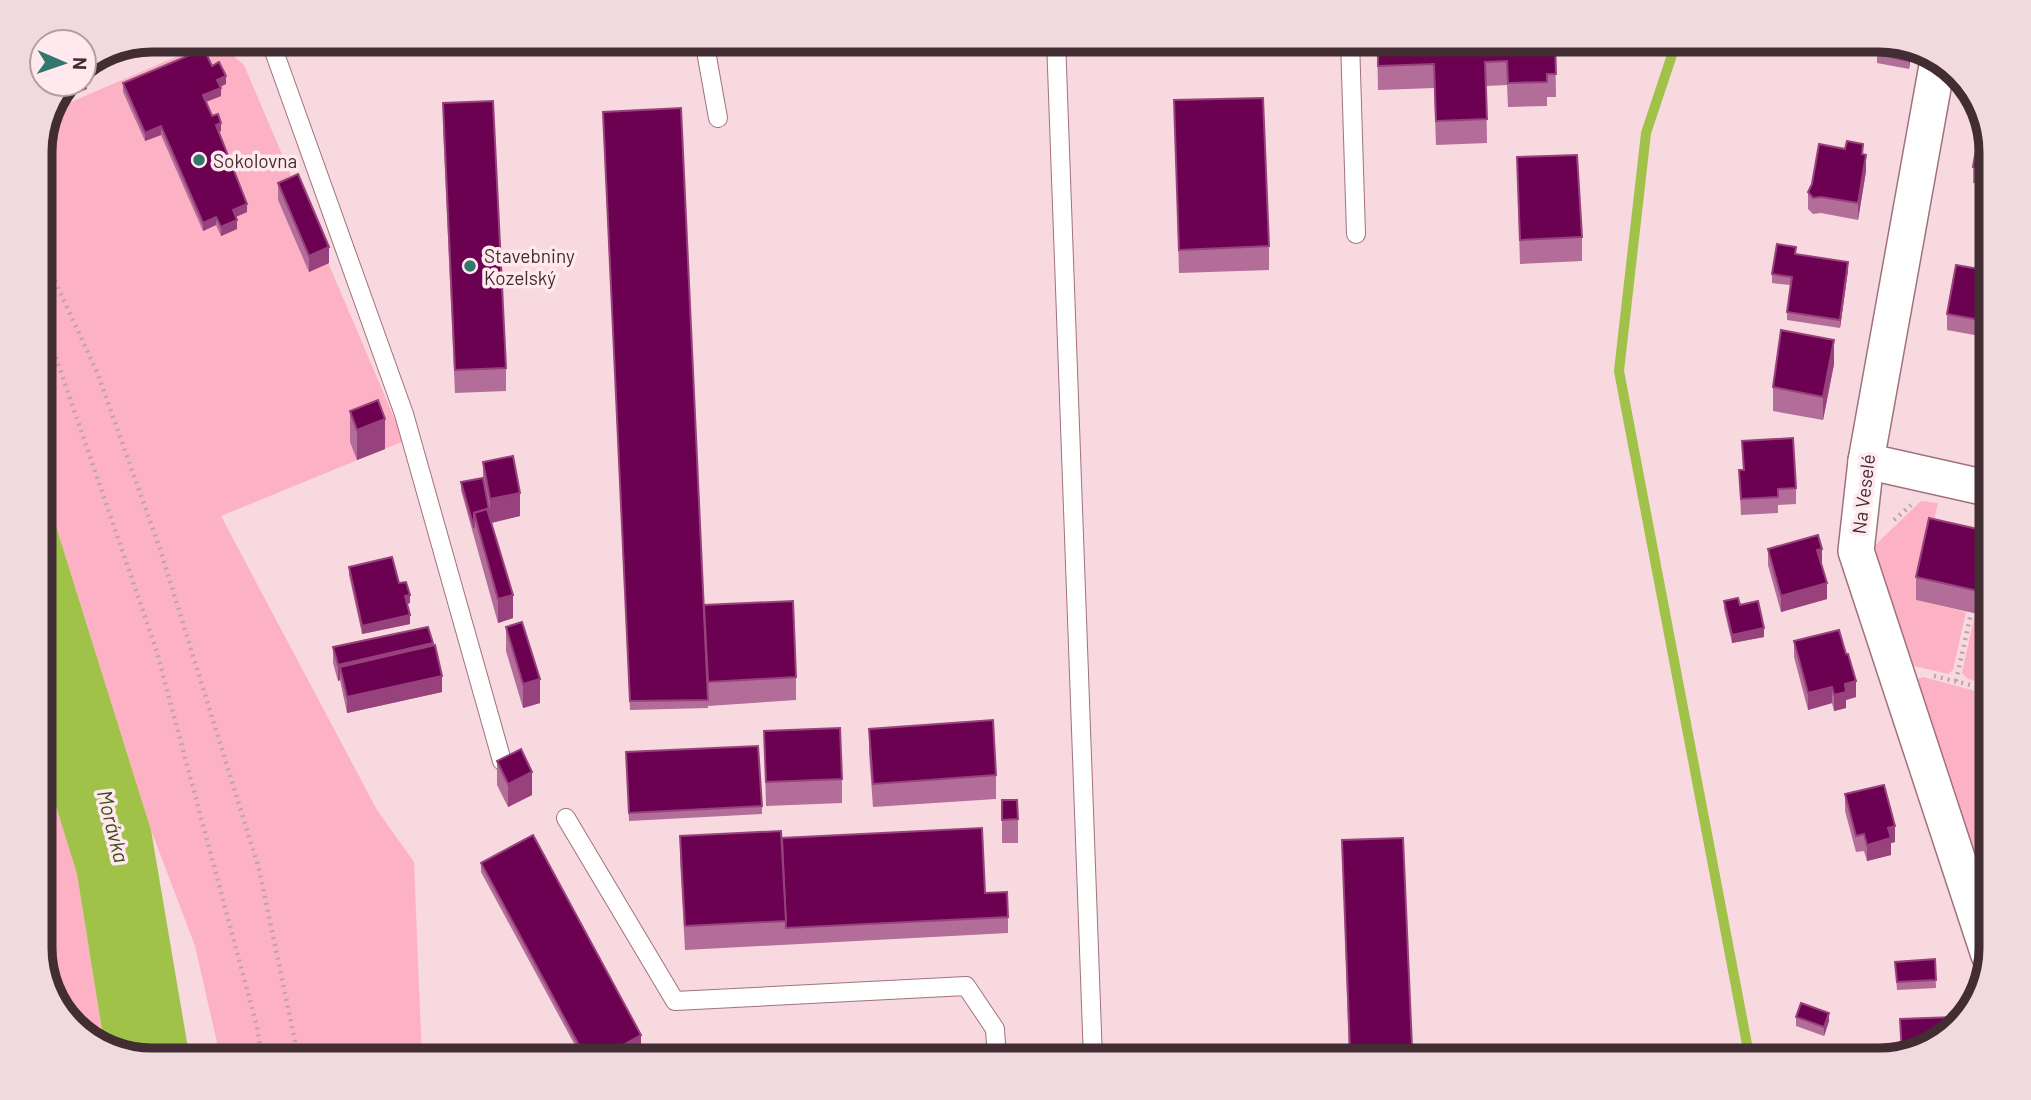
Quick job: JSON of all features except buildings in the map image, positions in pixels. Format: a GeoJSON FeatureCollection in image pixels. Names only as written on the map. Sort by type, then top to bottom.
{"type":"FeatureCollection","features":[{"type":"Feature","properties":{"kind":"street","name":"Na Veselé"},"geometry":{"type":"LineString","coordinates":[[1936,71],[1866,461],[1856,551],[1979,924]]}},
{"type":"Feature","properties":{"kind":"street"},"geometry":{"type":"LineString","coordinates":[[1866,461],[1978,486]]}},
{"type":"Feature","properties":{"kind":"lane"},"geometry":{"type":"LineString","coordinates":[[275,52],[404,414],[502,761]]}},
{"type":"Feature","properties":{"kind":"lane"},"geometry":{"type":"LineString","coordinates":[[706,52],[719,118]]}},
{"type":"Feature","properties":{"kind":"lane"},"geometry":{"type":"LineString","coordinates":[[1056,52],[1093,1048]]}},
{"type":"Feature","properties":{"kind":"lane"},"geometry":{"type":"LineString","coordinates":[[1350,52],[1356,234]]}},
{"type":"Feature","properties":{"kind":"lane"},"geometry":{"type":"LineString","coordinates":[[566,818],[675,1001],[966,986],[995,1029],[996,1048]]}},
{"type":"Feature","properties":{"kind":"path"},"geometry":{"type":"LineString","coordinates":[[53,277],[97,372],[160,549],[259,869],[296,1048]]}},
{"type":"Feature","properties":{"kind":"path"},"geometry":{"type":"LineString","coordinates":[[53,349],[156,649],[257,1027],[260,1048]]}},
{"type":"Feature","properties":{"kind":"path"},"geometry":{"type":"LineString","coordinates":[[1856,551],[1914,503]]}},
{"type":"Feature","properties":{"kind":"path"},"geometry":{"type":"LineString","coordinates":[[1955,681],[1971,613]]}},
{"type":"Feature","properties":{"kind":"path"},"geometry":{"type":"LineString","coordinates":[[1896,667],[1979,687]]}},
{"type":"Feature","properties":{"kind":"shaded area"},"geometry":{"type":"Polygon","coordinates":[[[187,52],[229,52],[244,65],[404,441],[221,516],[377,810],[414,862],[422,1048],[218,1048],[195,946],[151,830],[53,517],[53,145],[63,108],[80,98],[98,98],[98,90],[187,52]]]}},
{"type":"Feature","properties":{"kind":"shaded area"},"geometry":{"type":"Polygon","coordinates":[[[1921,501],[1938,503],[1916,600],[1966,612],[1953,670],[1948,674],[1914,666],[1900,657],[1869,551],[1921,501]]]}},
{"type":"Feature","properties":{"kind":"shaded area"},"geometry":{"type":"Polygon","coordinates":[[[1975,613],[1979,614],[1979,682],[1968,679],[1962,673],[1975,613]]]}},
{"type":"Feature","properties":{"kind":"shaded area"},"geometry":{"type":"Polygon","coordinates":[[[1923,677],[1979,692],[1979,889],[1911,689],[1917,679],[1923,677]]]}},
{"type":"Feature","properties":{"kind":"shaded area"},"geometry":{"type":"Polygon","coordinates":[[[53,797],[77,874],[103,1034],[86,1023],[69,1003],[54,967],[53,797]]]}},
{"type":"Feature","properties":{"kind":"water","name":"Morávka"},"geometry":{"type":"Polygon","coordinates":[[[53,517],[151,830],[188,1048],[139,1047],[103,1034],[77,874],[53,797],[53,517]]]}},
{"type":"Feature","properties":{"kind":"waterway"},"geometry":{"type":"LineString","coordinates":[[1673,52],[1646,133],[1619,371],[1748,1048]]}},
{"type":"Feature","properties":{"kind":"place","name":"Sokolovna"},"geometry":{"type":"Point","coordinates":[199,160]}},
{"type":"Feature","properties":{"kind":"place","name":"Stavebniny Kozelský"},"geometry":{"type":"Point","coordinates":[470,266]}}]}
